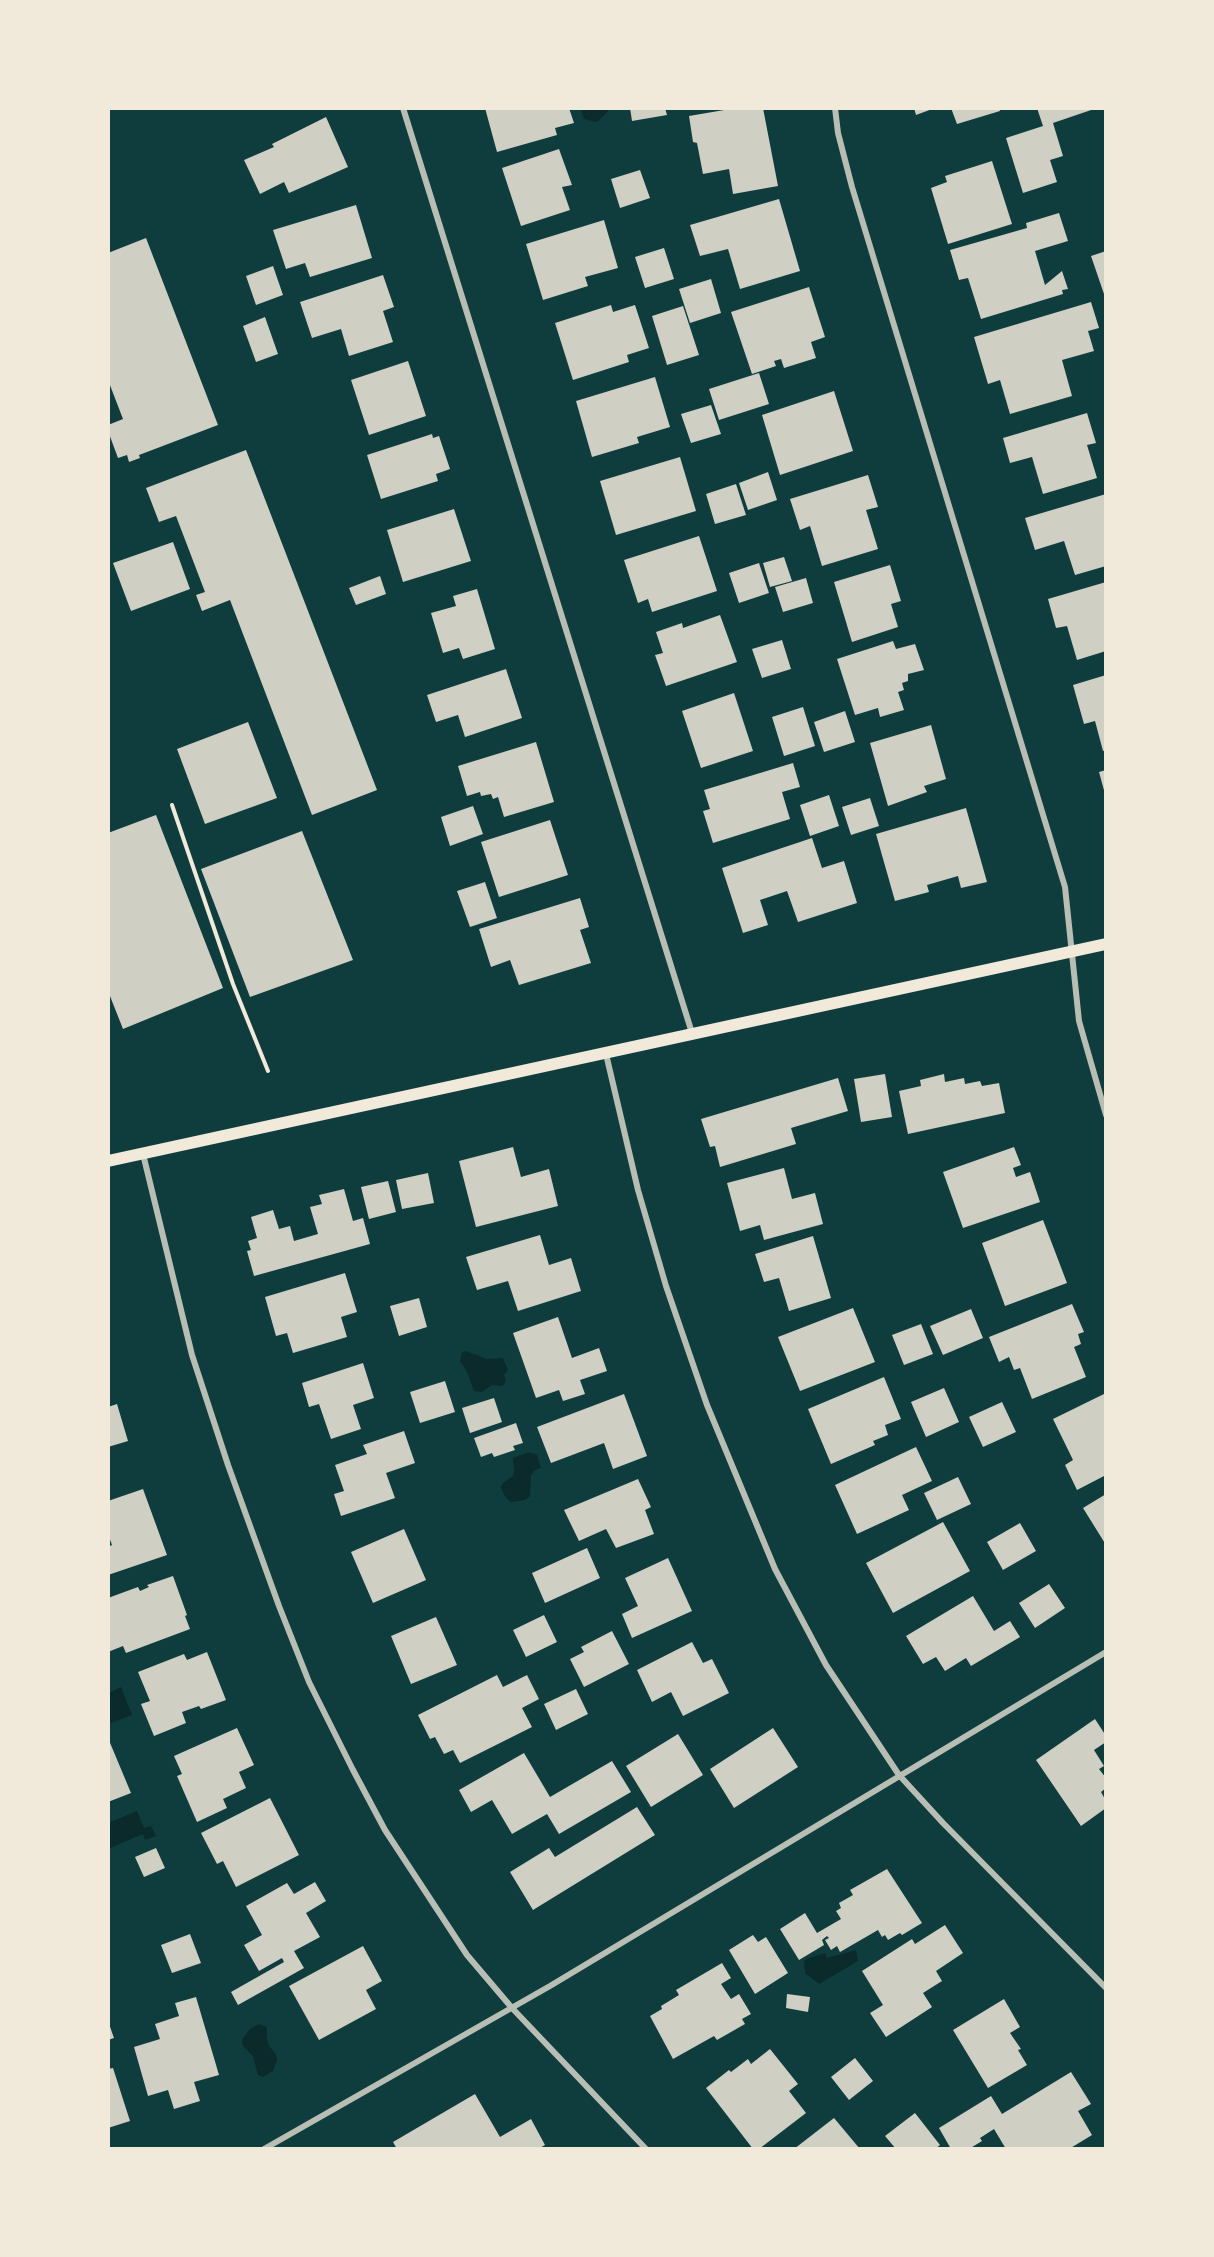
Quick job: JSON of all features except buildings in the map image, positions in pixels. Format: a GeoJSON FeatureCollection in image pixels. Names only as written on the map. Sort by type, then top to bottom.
{"type":"FeatureCollection","features":[{"type":"Feature","properties":{"kind":"main road"},"geometry":{"type":"LineString","coordinates":[[108,1161],[1106,944]]}},
{"type":"Feature","properties":{"kind":"street"},"geometry":{"type":"LineString","coordinates":[[403,108],[692,1033]]}},
{"type":"Feature","properties":{"kind":"street"},"geometry":{"type":"LineString","coordinates":[[835,108],[838,133],[852,187],[1065,886],[1079,1022],[1106,1115]]}},
{"type":"Feature","properties":{"kind":"street"},"geometry":{"type":"LineString","coordinates":[[606,1054],[638,1190],[666,1286],[707,1405],[775,1569],[826,1665],[899,1775],[943,1823],[1106,1988]]}},
{"type":"Feature","properties":{"kind":"street"},"geometry":{"type":"LineString","coordinates":[[143,1154],[192,1355],[236,1487],[309,1682],[384,1830],[467,1955],[512,2008],[646,2149]]}},
{"type":"Feature","properties":{"kind":"street"},"geometry":{"type":"LineString","coordinates":[[264,2149],[512,2008],[1106,1652]]}},
{"type":"Feature","properties":{"kind":"path"},"geometry":{"type":"LineString","coordinates":[[172,805],[233,984],[268,1071]]}},
{"type":"Feature","properties":{"kind":"water"},"geometry":{"type":"Polygon","coordinates":[[[580,108],[611,108],[597,122],[584,119],[580,108]]]}},
{"type":"Feature","properties":{"kind":"water"},"geometry":{"type":"Polygon","coordinates":[[[466,1351],[487,1359],[503,1358],[508,1370],[504,1375],[506,1380],[504,1384],[502,1386],[492,1385],[482,1392],[474,1391],[460,1361],[462,1352],[466,1351]]]}},
{"type":"Feature","properties":{"kind":"water"},"geometry":{"type":"Polygon","coordinates":[[[529,1452],[537,1455],[541,1468],[535,1470],[531,1475],[530,1496],[525,1500],[511,1502],[501,1488],[502,1484],[513,1476],[513,1458],[529,1452]]]}},
{"type":"Feature","properties":{"kind":"water"},"geometry":{"type":"Polygon","coordinates":[[[121,1687],[132,1715],[108,1724],[108,1693],[121,1687]]]}},
{"type":"Feature","properties":{"kind":"water"},"geometry":{"type":"Polygon","coordinates":[[[137,1811],[144,1828],[151,1826],[156,1836],[145,1840],[143,1834],[108,1849],[108,1823],[137,1811]]]}},
{"type":"Feature","properties":{"kind":"water"},"geometry":{"type":"Polygon","coordinates":[[[856,1950],[858,1961],[819,1984],[805,1973],[804,1961],[809,1958],[825,1953],[827,1958],[856,1950]]]}},
{"type":"Feature","properties":{"kind":"water"},"geometry":{"type":"Polygon","coordinates":[[[259,2024],[267,2027],[267,2039],[277,2060],[273,2071],[263,2077],[258,2075],[253,2056],[243,2046],[242,2040],[250,2029],[259,2024]]]}}]}
